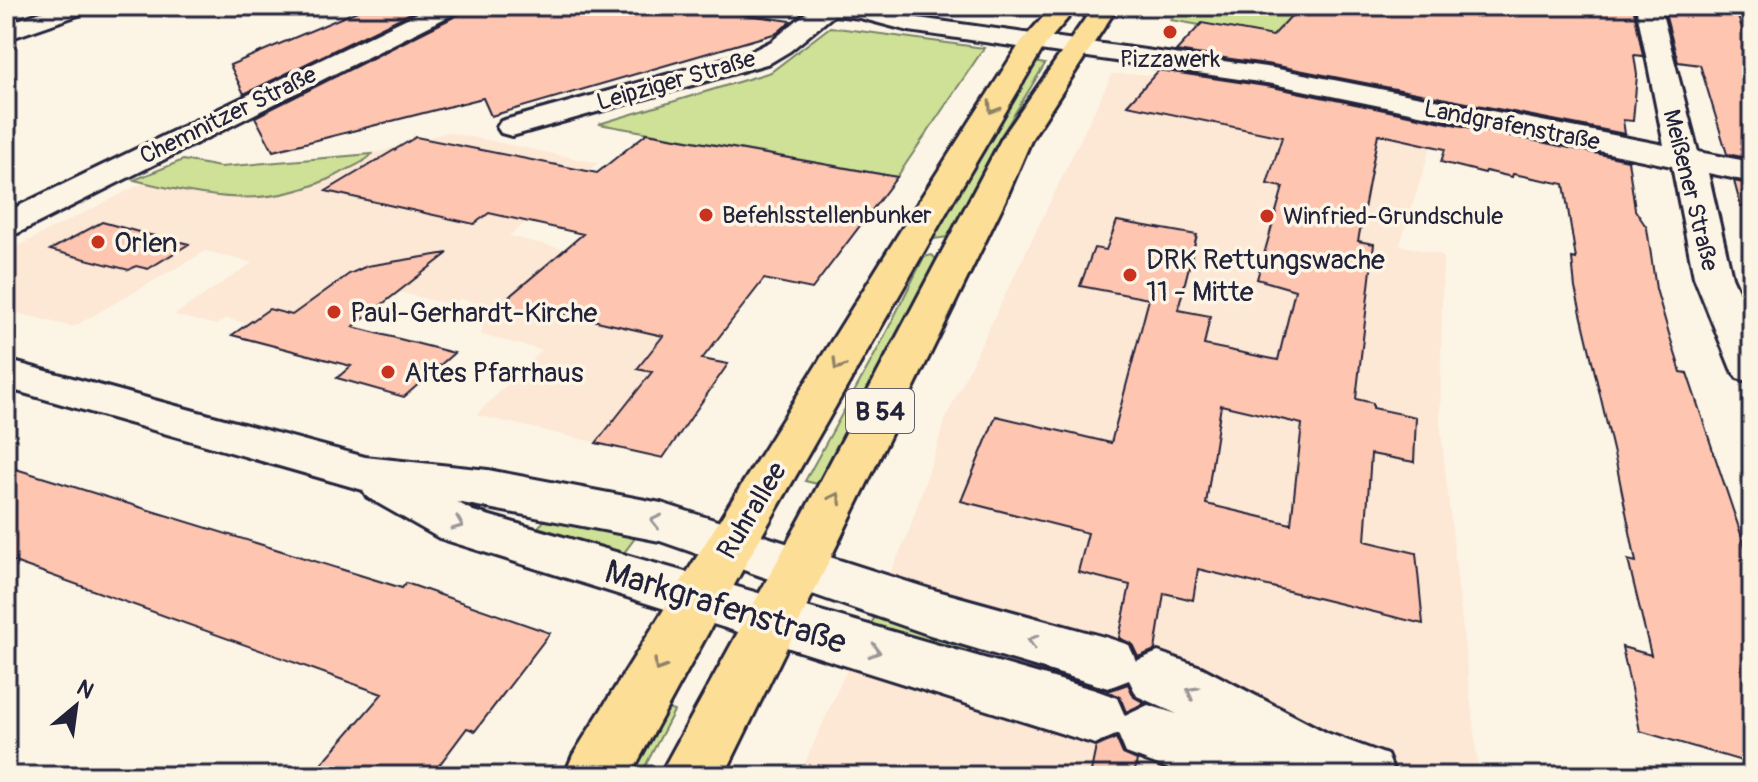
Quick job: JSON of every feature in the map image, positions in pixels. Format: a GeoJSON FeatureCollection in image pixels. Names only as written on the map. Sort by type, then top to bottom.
{"type":"FeatureCollection","features":[{"type":"Feature","properties":{"kind":"main road","name":"Ruhrallee"},"geometry":{"type":"LineString","coordinates":[[596,776],[698,598],[909,245],[1039,36],[1066,6]]}},
{"type":"Feature","properties":{"kind":"main road","name":"B 54"},"geometry":{"type":"LineString","coordinates":[[691,776],[801,568],[1017,138],[1106,6]]}},
{"type":"Feature","properties":{"kind":"main road"},"geometry":{"type":"LineString","coordinates":[[909,245],[960,254]]}},
{"type":"Feature","properties":{"kind":"street"},"geometry":{"type":"LineString","coordinates":[[6,32],[82,6]]}},
{"type":"Feature","properties":{"kind":"street","name":"Chemnitzer Straße"},"geometry":{"type":"LineString","coordinates":[[6,226],[451,6]]}},
{"type":"Feature","properties":{"kind":"street","name":"Meißener Straße"},"geometry":{"type":"LineString","coordinates":[[1648,6],[1679,144],[1692,174],[1713,277],[1752,369]]}},
{"type":"Feature","properties":{"kind":"street","name":"Landgrafenstraße"},"geometry":{"type":"LineString","coordinates":[[819,7],[869,13],[909,24],[1082,42],[1273,76],[1752,172]]}},
{"type":"Feature","properties":{"kind":"street","name":"Leipziger Straße"},"geometry":{"type":"LineString","coordinates":[[512,127],[761,57],[781,46],[819,7]]}},
{"type":"Feature","properties":{"kind":"street","name":"Markgrafenstraße"},"geometry":{"type":"LineString","coordinates":[[6,374],[365,474],[488,488],[661,522],[930,612],[1127,698],[1175,742],[1337,767]]}},
{"type":"Feature","properties":{"kind":"street","name":"Markgrafenstraße"},"geometry":{"type":"LineString","coordinates":[[365,474],[457,525],[698,598],[774,620],[1127,698]]}},
{"type":"Feature","properties":{"kind":"shaded area"},"geometry":{"type":"Polygon","coordinates":[[[1112,74],[1142,74],[1437,127],[1400,245],[1443,255],[1440,422],[1479,776],[799,776],[908,534],[947,415],[1112,74]]]}},
{"type":"Feature","properties":{"kind":"shaded area"},"geometry":{"type":"Polygon","coordinates":[[[447,132],[598,163],[509,236],[568,250],[727,326],[713,347],[707,346],[699,358],[728,364],[663,458],[476,415],[542,350],[481,335],[487,305],[460,299],[452,305],[398,292],[412,277],[292,315],[248,324],[226,318],[216,325],[174,315],[252,263],[206,251],[73,327],[6,310],[6,252],[143,183],[209,197],[241,198],[316,186],[372,154],[447,132]]]}},
{"type":"Feature","properties":{"kind":"green space"},"geometry":{"type":"Polygon","coordinates":[[[1181,6],[1285,6],[1375,22],[1355,52],[1171,20],[1181,6]]]}},
{"type":"Feature","properties":{"kind":"green space"},"geometry":{"type":"Polygon","coordinates":[[[830,27],[984,48],[897,177],[599,124],[771,72],[830,27]]]}},
{"type":"Feature","properties":{"kind":"green space"},"geometry":{"type":"Polygon","coordinates":[[[1034,62],[1045,64],[1001,136],[948,237],[934,239],[932,237],[1034,62]]]}},
{"type":"Feature","properties":{"kind":"green space"},"geometry":{"type":"Polygon","coordinates":[[[372,154],[358,165],[314,185],[263,197],[214,196],[134,180],[183,160],[220,167],[372,154]]]}},
{"type":"Feature","properties":{"kind":"green space"},"geometry":{"type":"Polygon","coordinates":[[[932,255],[936,259],[822,485],[805,481],[880,345],[924,257],[932,255]]]}},
{"type":"Feature","properties":{"kind":"green space"},"geometry":{"type":"Polygon","coordinates":[[[550,515],[635,538],[623,554],[538,527],[550,515]]]}},
{"type":"Feature","properties":{"kind":"green space"},"geometry":{"type":"Polygon","coordinates":[[[876,615],[980,647],[974,661],[867,631],[876,615]]]}},
{"type":"Feature","properties":{"kind":"green space"},"geometry":{"type":"Polygon","coordinates":[[[652,704],[674,711],[640,776],[612,776],[652,704]]]}},
{"type":"Feature","properties":{"kind":"building"},"geometry":{"type":"Polygon","coordinates":[[[369,6],[425,6],[244,94],[230,65],[369,6]]]}},
{"type":"Feature","properties":{"kind":"building"},"geometry":{"type":"Polygon","coordinates":[[[466,6],[681,6],[791,21],[777,33],[491,116],[483,98],[273,151],[255,117],[460,14],[466,6]]]}},
{"type":"Feature","properties":{"kind":"building"},"geometry":{"type":"Polygon","coordinates":[[[1300,6],[1633,6],[1643,56],[1634,55],[1637,75],[1633,121],[1623,120],[1625,134],[1273,65],[1176,51],[1202,23],[1273,36],[1300,6]]]}},
{"type":"Feature","properties":{"kind":"building"},"geometry":{"type":"Polygon","coordinates":[[[1663,6],[1726,6],[1738,17],[1752,55],[1752,159],[1727,154],[1700,65],[1678,62],[1663,6]]]}},
{"type":"Feature","properties":{"kind":"building"},"geometry":{"type":"Polygon","coordinates":[[[1159,70],[1272,87],[1628,160],[1635,210],[1647,228],[1656,289],[1670,337],[1681,372],[1687,373],[1752,567],[1752,764],[1640,731],[1622,647],[1651,655],[1628,560],[1636,562],[1617,467],[1575,288],[1572,258],[1576,259],[1564,184],[1513,174],[1512,177],[1485,173],[1441,162],[1445,149],[1378,134],[1358,241],[1374,244],[1356,399],[1373,403],[1373,408],[1416,417],[1414,462],[1371,454],[1365,541],[1416,553],[1423,624],[1198,569],[1193,600],[1164,593],[1155,650],[1138,657],[1132,644],[1119,638],[1130,585],[1078,572],[1088,533],[961,501],[996,416],[1111,443],[1149,299],[1080,286],[1094,248],[1106,250],[1117,221],[1197,235],[1178,310],[1210,316],[1204,345],[1278,360],[1295,290],[1257,279],[1283,187],[1267,184],[1282,137],[1127,105],[1159,70]],[[1221,405],[1206,504],[1291,524],[1302,424],[1221,405]]]}},
{"type":"Feature","properties":{"kind":"building"},"geometry":{"type":"Polygon","coordinates":[[[647,133],[897,177],[812,289],[764,279],[702,359],[728,364],[663,458],[596,443],[652,372],[637,369],[663,336],[548,310],[540,316],[498,306],[583,234],[489,213],[474,224],[326,191],[416,137],[597,173],[647,133]]]}},
{"type":"Feature","properties":{"kind":"building"},"geometry":{"type":"Polygon","coordinates":[[[1734,181],[1752,185],[1752,205],[1741,207],[1734,181]]]}},
{"type":"Feature","properties":{"kind":"building"},"geometry":{"type":"Polygon","coordinates":[[[102,222],[189,244],[148,269],[136,266],[129,270],[50,250],[102,222]]]}},
{"type":"Feature","properties":{"kind":"building"},"geometry":{"type":"Polygon","coordinates":[[[448,253],[353,327],[454,353],[404,397],[337,378],[351,366],[232,335],[269,309],[292,315],[349,274],[367,266],[448,253]]]}},
{"type":"Feature","properties":{"kind":"building"},"geometry":{"type":"Polygon","coordinates":[[[6,466],[402,588],[406,583],[550,633],[475,731],[467,728],[431,776],[311,776],[382,694],[6,559],[6,466]]]}},
{"type":"Feature","properties":{"kind":"building"},"geometry":{"type":"Polygon","coordinates":[[[1128,684],[1134,697],[1145,703],[1126,712],[1120,697],[1108,691],[1128,684]]]}},
{"type":"Feature","properties":{"kind":"building"},"geometry":{"type":"Polygon","coordinates":[[[1116,738],[1123,754],[1137,760],[1134,776],[1090,776],[1096,747],[1116,738]]]}},
{"type":"Feature","properties":{"kind":"place","name":"Pizzawerk"},"geometry":{"type":"Point","coordinates":[1170,32]}},
{"type":"Feature","properties":{"kind":"place","name":"Befehlsstellenbunker"},"geometry":{"type":"Point","coordinates":[706,215]}},
{"type":"Feature","properties":{"kind":"place","name":"Winfried-Grundschule"},"geometry":{"type":"Point","coordinates":[1267,216]}},
{"type":"Feature","properties":{"kind":"place","name":"Orlen"},"geometry":{"type":"Point","coordinates":[98,242]}},
{"type":"Feature","properties":{"kind":"place","name":"DRK Rettungswache 11 - Mitte"},"geometry":{"type":"Point","coordinates":[1130,275]}},
{"type":"Feature","properties":{"kind":"place","name":"Paul-Gerhardt-Kirche"},"geometry":{"type":"Point","coordinates":[334,312]}},
{"type":"Feature","properties":{"kind":"place","name":"Altes Pfarrhaus"},"geometry":{"type":"Point","coordinates":[388,372]}}]}
